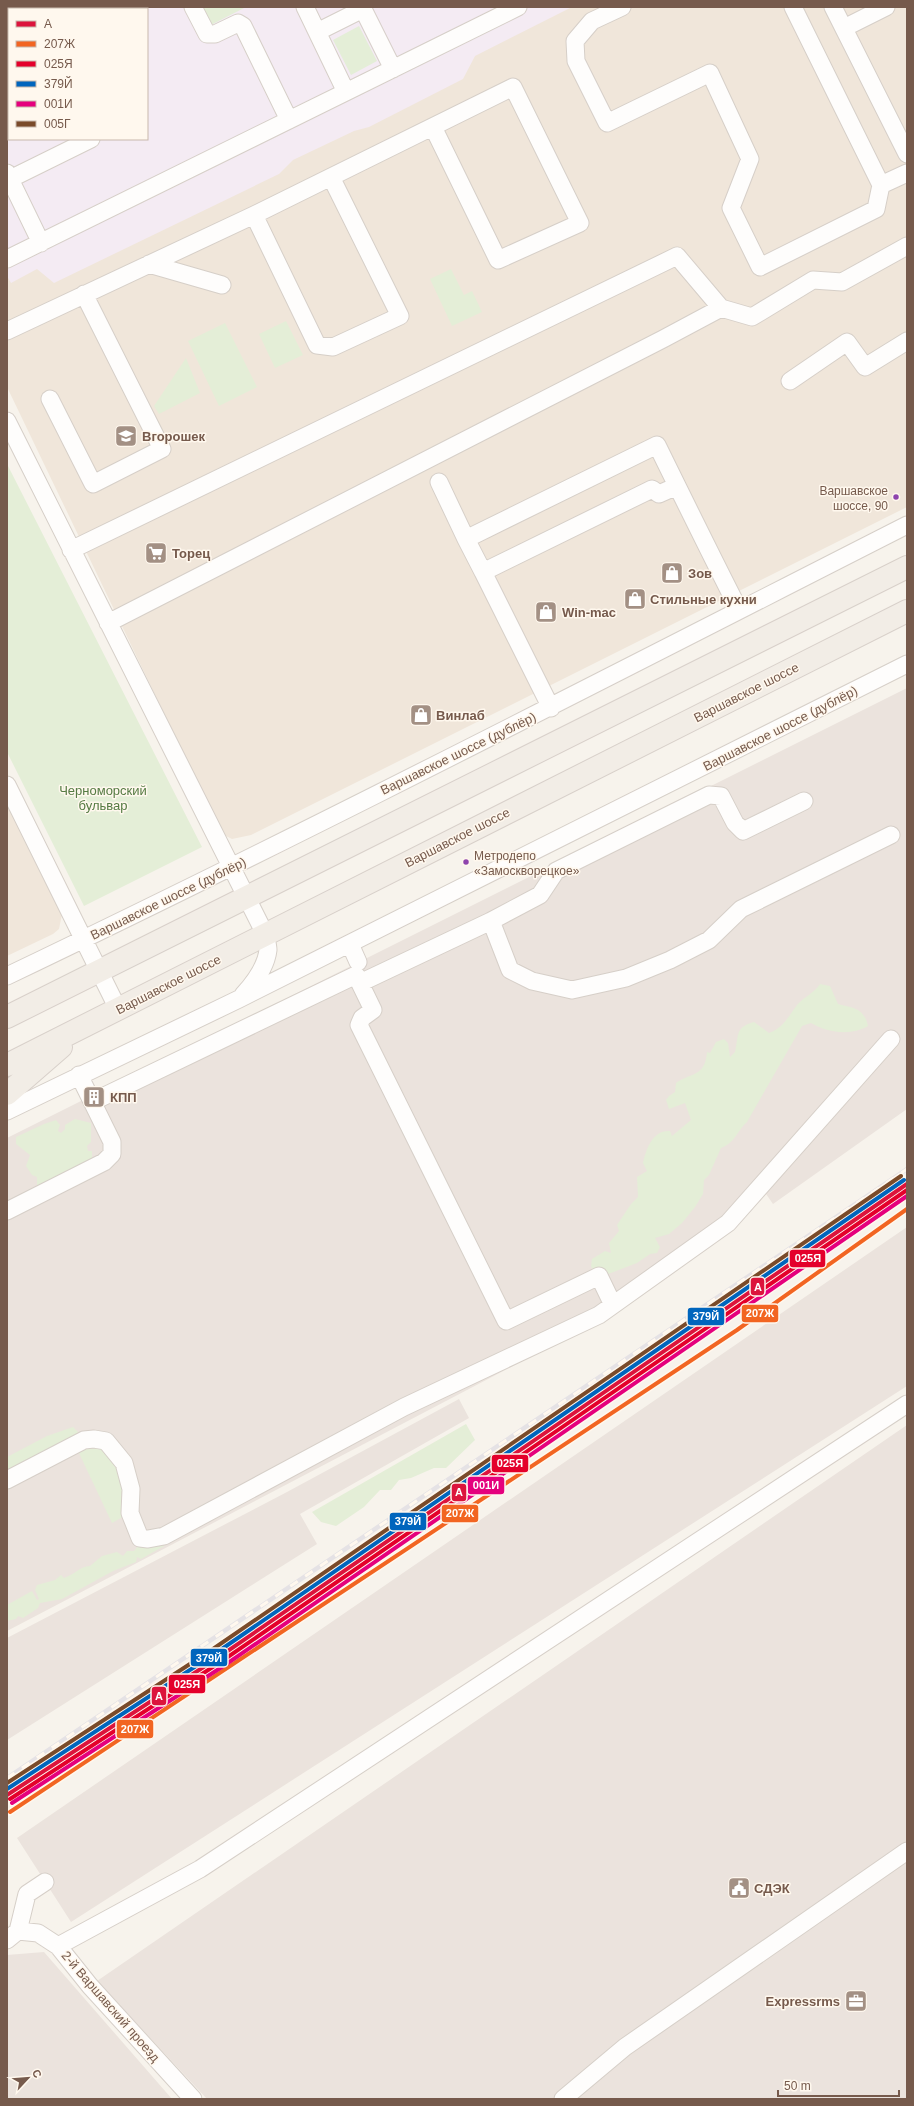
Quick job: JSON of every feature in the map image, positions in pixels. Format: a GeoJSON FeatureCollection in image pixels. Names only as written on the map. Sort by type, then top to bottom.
{"type":"FeatureCollection","features":[{"type":"Feature","properties":{"kind":"main road"},"geometry":{"type":"LineString","coordinates":[[7,1017],[907,567]]}},
{"type":"Feature","properties":{"kind":"main road","name":"Варшавское шоссе"},"geometry":{"type":"LineString","coordinates":[[7,1065],[907,611]]}},
{"type":"Feature","properties":{"kind":"main road"},"geometry":{"type":"LineString","coordinates":[[7,1094],[51,1055],[95,1021]]}},
{"type":"Feature","properties":{"kind":"street"},"geometry":{"type":"LineString","coordinates":[[193,7],[207,34],[215,34],[238,23],[243,26],[289,120]]}},
{"type":"Feature","properties":{"kind":"street"},"geometry":{"type":"LineString","coordinates":[[304,7],[346,92]]}},
{"type":"Feature","properties":{"kind":"street"},"geometry":{"type":"LineString","coordinates":[[9,253],[41,243],[518,7]]}},
{"type":"Feature","properties":{"kind":"street"},"geometry":{"type":"LineString","coordinates":[[622,7],[592,21],[575,41],[576,61],[607,123],[710,73],[750,159],[731,208],[760,267],[876,209],[881,185],[793,7]]}},
{"type":"Feature","properties":{"kind":"street"},"geometry":{"type":"LineString","coordinates":[[833,7],[905,147]]}},
{"type":"Feature","properties":{"kind":"street"},"geometry":{"type":"LineString","coordinates":[[844,28],[886,7]]}},
{"type":"Feature","properties":{"kind":"street"},"geometry":{"type":"LineString","coordinates":[[317,32],[365,8],[393,69]]}},
{"type":"Feature","properties":{"kind":"street"},"geometry":{"type":"LineString","coordinates":[[7,331],[254,215],[331,177],[433,127],[513,88],[580,223],[498,260],[433,127]]}},
{"type":"Feature","properties":{"kind":"street"},"geometry":{"type":"LineString","coordinates":[[41,243],[8,176],[89,140]]}},
{"type":"Feature","properties":{"kind":"street"},"geometry":{"type":"LineString","coordinates":[[881,185],[907,173]]}},
{"type":"Feature","properties":{"kind":"street"},"geometry":{"type":"LineString","coordinates":[[254,215],[317,345],[333,347],[400,316],[331,177]]}},
{"type":"Feature","properties":{"kind":"street"},"geometry":{"type":"LineString","coordinates":[[72,550],[678,256],[721,308],[752,317],[812,280],[842,282],[907,246]]}},
{"type":"Feature","properties":{"kind":"street"},"geometry":{"type":"LineString","coordinates":[[149,264],[222,285]]}},
{"type":"Feature","properties":{"kind":"street"},"geometry":{"type":"LineString","coordinates":[[50,399],[93,484],[162,449],[84,294]]}},
{"type":"Feature","properties":{"kind":"street"},"geometry":{"type":"LineString","coordinates":[[108,622],[664,339],[721,308]]}},
{"type":"Feature","properties":{"kind":"street"},"geometry":{"type":"LineString","coordinates":[[790,381],[847,342],[865,367],[907,341]]}},
{"type":"Feature","properties":{"kind":"street"},"geometry":{"type":"LineString","coordinates":[[7,422],[265,934],[268,949],[263,966],[252,984],[239,999]]}},
{"type":"Feature","properties":{"kind":"street"},"geometry":{"type":"LineString","coordinates":[[466,539],[657,445],[661,463],[677,486],[739,610]]}},
{"type":"Feature","properties":{"kind":"street"},"geometry":{"type":"LineString","coordinates":[[439,482],[551,708]]}},
{"type":"Feature","properties":{"kind":"street"},"geometry":{"type":"LineString","coordinates":[[483,572],[652,488],[658,494],[677,486]]}},
{"type":"Feature","properties":{"kind":"street","name":"Варшавское шоссе (дублёр)"},"geometry":{"type":"LineString","coordinates":[[7,976],[231,867],[551,708],[739,610],[907,525]]}},
{"type":"Feature","properties":{"kind":"street","name":"Варшавское шоссе (дублёр)"},"geometry":{"type":"LineString","coordinates":[[7,1111],[350,944],[907,664]]}},
{"type":"Feature","properties":{"kind":"street"},"geometry":{"type":"LineString","coordinates":[[7,785],[118,1009]]}},
{"type":"Feature","properties":{"kind":"street"},"geometry":{"type":"LineString","coordinates":[[360,983],[491,921],[540,895],[556,871],[709,795],[721,796],[735,823],[743,831],[804,802]]}},
{"type":"Feature","properties":{"kind":"street"},"geometry":{"type":"LineString","coordinates":[[621,808],[633,832]]}},
{"type":"Feature","properties":{"kind":"street"},"geometry":{"type":"LineString","coordinates":[[491,921],[510,970],[532,981],[572,990],[626,978],[670,960],[709,940],[741,909],[891,835]]}},
{"type":"Feature","properties":{"kind":"street"},"geometry":{"type":"LineString","coordinates":[[350,944],[358,962]]}},
{"type":"Feature","properties":{"kind":"street"},"geometry":{"type":"LineString","coordinates":[[92,1102],[356,975],[373,1010],[362,1018],[359,1025],[506,1321],[599,1276],[613,1305]]}},
{"type":"Feature","properties":{"kind":"street"},"geometry":{"type":"LineString","coordinates":[[7,1480],[84,1440],[94,1439],[106,1441],[124,1463],[128,1474],[131,1489],[130,1514],[140,1538],[148,1539],[164,1536],[404,1407],[599,1315],[728,1224],[891,1040]]}},
{"type":"Feature","properties":{"kind":"street"},"geometry":{"type":"LineString","coordinates":[[7,1210],[104,1162],[112,1154],[112,1142],[79,1075]]}},
{"type":"Feature","properties":{"kind":"street"},"geometry":{"type":"LineString","coordinates":[[58,1946],[200,1869],[907,1404]]}},
{"type":"Feature","properties":{"kind":"street"},"geometry":{"type":"LineString","coordinates":[[563,2099],[625,2047],[907,1851]]}},
{"type":"Feature","properties":{"kind":"street"},"geometry":{"type":"LineString","coordinates":[[12,1936],[27,1894],[45,1882]]}},
{"type":"Feature","properties":{"kind":"street","name":"2-й Варшавский проезд"},"geometry":{"type":"LineString","coordinates":[[12,1936],[38,1933],[58,1946],[90,1986],[193,2099]]}},
{"type":"Feature","properties":{"kind":"shaded area"},"geometry":{"type":"Polygon","coordinates":[[[7,7],[907,7],[907,507],[251,835],[232,839],[221,832],[7,387],[7,7]]]}},
{"type":"Feature","properties":{"kind":"shaded area"},"geometry":{"type":"Polygon","coordinates":[[[8,7],[572,7],[475,56],[463,79],[369,127],[354,131],[293,160],[279,174],[54,283],[37,269],[11,283],[7,276],[8,7]]]}},
{"type":"Feature","properties":{"kind":"shaded area"},"geometry":{"type":"Polygon","coordinates":[[[907,688],[907,1109],[773,1204],[764,1191],[614,1313],[7,1631],[7,1138],[907,688]]]}},
{"type":"Feature","properties":{"kind":"shaded area"},"geometry":{"type":"Polygon","coordinates":[[[7,803],[62,914],[59,929],[53,934],[7,956],[7,803]]]}},
{"type":"Feature","properties":{"kind":"shaded area"},"geometry":{"type":"Polygon","coordinates":[[[907,1227],[907,1386],[71,1922],[17,1838],[907,1227]]]}},
{"type":"Feature","properties":{"kind":"shaded area"},"geometry":{"type":"Polygon","coordinates":[[[459,1399],[469,1418],[300,1514],[317,1544],[7,1740],[7,1638],[287,1492],[459,1399]]]}},
{"type":"Feature","properties":{"kind":"shaded area"},"geometry":{"type":"Polygon","coordinates":[[[907,1425],[907,2099],[207,2099],[97,1981],[907,1425]]]}},
{"type":"Feature","properties":{"kind":"shaded area"},"geometry":{"type":"Polygon","coordinates":[[[44,1952],[172,2099],[7,2099],[7,1955],[44,1952]]]}},
{"type":"Feature","properties":{"kind":"green space"},"geometry":{"type":"Polygon","coordinates":[[[199,7],[246,7],[209,26],[199,7]]]}},
{"type":"Feature","properties":{"kind":"green space"},"geometry":{"type":"Polygon","coordinates":[[[359,26],[377,61],[351,75],[333,40],[359,26]]]}},
{"type":"Feature","properties":{"kind":"green space"},"geometry":{"type":"Polygon","coordinates":[[[451,269],[464,295],[472,291],[482,312],[452,326],[430,279],[451,269]]]}},
{"type":"Feature","properties":{"kind":"green space"},"geometry":{"type":"Polygon","coordinates":[[[286,321],[303,355],[275,368],[259,334],[286,321]]]}},
{"type":"Feature","properties":{"kind":"green space"},"geometry":{"type":"Polygon","coordinates":[[[225,323],[257,387],[219,406],[188,341],[225,323]]]}},
{"type":"Feature","properties":{"kind":"green space"},"geometry":{"type":"Polygon","coordinates":[[[186,358],[200,393],[159,414],[154,406],[186,358]]]}},
{"type":"Feature","properties":{"kind":"green space","name":"Черноморский бульвар"},"geometry":{"type":"Polygon","coordinates":[[[7,464],[202,847],[84,906],[7,752],[7,464]]]}},
{"type":"Feature","properties":{"kind":"green space"},"geometry":{"type":"Polygon","coordinates":[[[820,984],[830,986],[838,1004],[861,1012],[868,1026],[854,1031],[840,1032],[825,1029],[811,1023],[802,1026],[747,1122],[730,1143],[721,1148],[709,1175],[704,1180],[703,1194],[695,1207],[682,1223],[669,1234],[655,1238],[660,1247],[657,1253],[650,1254],[637,1263],[603,1276],[594,1272],[591,1266],[592,1259],[605,1251],[611,1253],[609,1243],[619,1231],[617,1225],[631,1204],[638,1197],[637,1177],[647,1171],[643,1163],[648,1147],[654,1137],[670,1131],[672,1136],[691,1120],[685,1103],[669,1109],[666,1100],[675,1092],[676,1083],[701,1070],[706,1060],[707,1052],[710,1053],[716,1042],[724,1039],[728,1043],[730,1057],[735,1052],[739,1032],[744,1026],[754,1022],[769,1033],[774,1031],[785,1021],[797,1005],[820,984]]]}},
{"type":"Feature","properties":{"kind":"green space"},"geometry":{"type":"Polygon","coordinates":[[[75,1119],[91,1123],[91,1142],[87,1146],[88,1151],[92,1151],[92,1162],[44,1187],[37,1185],[37,1177],[32,1175],[26,1166],[30,1155],[16,1144],[16,1137],[56,1120],[60,1125],[58,1131],[61,1133],[65,1129],[65,1125],[75,1119]]]}},
{"type":"Feature","properties":{"kind":"green space"},"geometry":{"type":"Polygon","coordinates":[[[466,1424],[475,1440],[446,1468],[434,1468],[411,1478],[399,1480],[391,1490],[380,1490],[364,1507],[336,1526],[321,1522],[312,1512],[466,1424]]]}},
{"type":"Feature","properties":{"kind":"green space"},"geometry":{"type":"Polygon","coordinates":[[[73,1427],[79,1433],[59,1448],[7,1474],[7,1457],[47,1436],[73,1427]]]}},
{"type":"Feature","properties":{"kind":"green space"},"geometry":{"type":"Polygon","coordinates":[[[101,1443],[121,1462],[126,1515],[112,1523],[78,1451],[90,1445],[101,1443]]]}},
{"type":"Feature","properties":{"kind":"green space"},"geometry":{"type":"Polygon","coordinates":[[[163,1542],[164,1546],[141,1559],[137,1557],[136,1562],[113,1571],[62,1599],[40,1603],[38,1608],[23,1618],[18,1616],[16,1619],[7,1621],[7,1605],[32,1591],[37,1600],[39,1599],[35,1590],[37,1585],[55,1580],[61,1575],[64,1578],[68,1577],[83,1567],[90,1566],[102,1556],[117,1552],[123,1556],[127,1551],[134,1551],[138,1546],[163,1542]]]}},
{"type":"Feature","properties":{"kind":"railway"},"geometry":{"type":"LineString","coordinates":[[7,1778],[907,1169]]}},
{"type":"Feature","properties":{"kind":"transit line","name":"005Г"},"geometry":{"type":"LineString","coordinates":[[7,1783],[213,1649],[901,1176]]}},
{"type":"Feature","properties":{"kind":"transit line","name":"379Й"},"geometry":{"type":"LineString","coordinates":[[7,1789],[216,1653],[904,1180]]}},
{"type":"Feature","properties":{"kind":"transit line","name":"A"},"geometry":{"type":"LineString","coordinates":[[7,1795],[219,1657],[907,1184]]}},
{"type":"Feature","properties":{"kind":"transit line","name":"025Я"},"geometry":{"type":"LineString","coordinates":[[10,1799],[222,1661],[907,1190]]}},
{"type":"Feature","properties":{"kind":"transit line","name":"001И"},"geometry":{"type":"LineString","coordinates":[[12,1803],[225,1665],[907,1196]]}},
{"type":"Feature","properties":{"kind":"transit line","name":"207Ж"},"geometry":{"type":"LineString","coordinates":[[10,1812],[737,1330],[907,1209]]}},
{"type":"Feature","properties":{"kind":"place","name":"Вгорошек"},"geometry":{"type":"Point","coordinates":[126,436]}},
{"type":"Feature","properties":{"kind":"place","name":"Варшавское шоссе, 90"},"geometry":{"type":"Point","coordinates":[896,497]}},
{"type":"Feature","properties":{"kind":"place","name":"Торец"},"geometry":{"type":"Point","coordinates":[156,553]}},
{"type":"Feature","properties":{"kind":"place","name":"Зов"},"geometry":{"type":"Point","coordinates":[672,573]}},
{"type":"Feature","properties":{"kind":"place","name":"Стильные кухни"},"geometry":{"type":"Point","coordinates":[635,599]}},
{"type":"Feature","properties":{"kind":"place","name":"Win-mac"},"geometry":{"type":"Point","coordinates":[546,612]}},
{"type":"Feature","properties":{"kind":"place","name":"Винлаб"},"geometry":{"type":"Point","coordinates":[421,715]}},
{"type":"Feature","properties":{"kind":"place","name":"Метродепо «Замоскворецкое»"},"geometry":{"type":"Point","coordinates":[466,862]}},
{"type":"Feature","properties":{"kind":"place","name":"КПП"},"geometry":{"type":"Point","coordinates":[94,1097]}},
{"type":"Feature","properties":{"kind":"place","name":"СДЭК"},"geometry":{"type":"Point","coordinates":[739,1888]}},
{"type":"Feature","properties":{"kind":"place","name":"Expressrms"},"geometry":{"type":"Point","coordinates":[856,2001]}}]}
